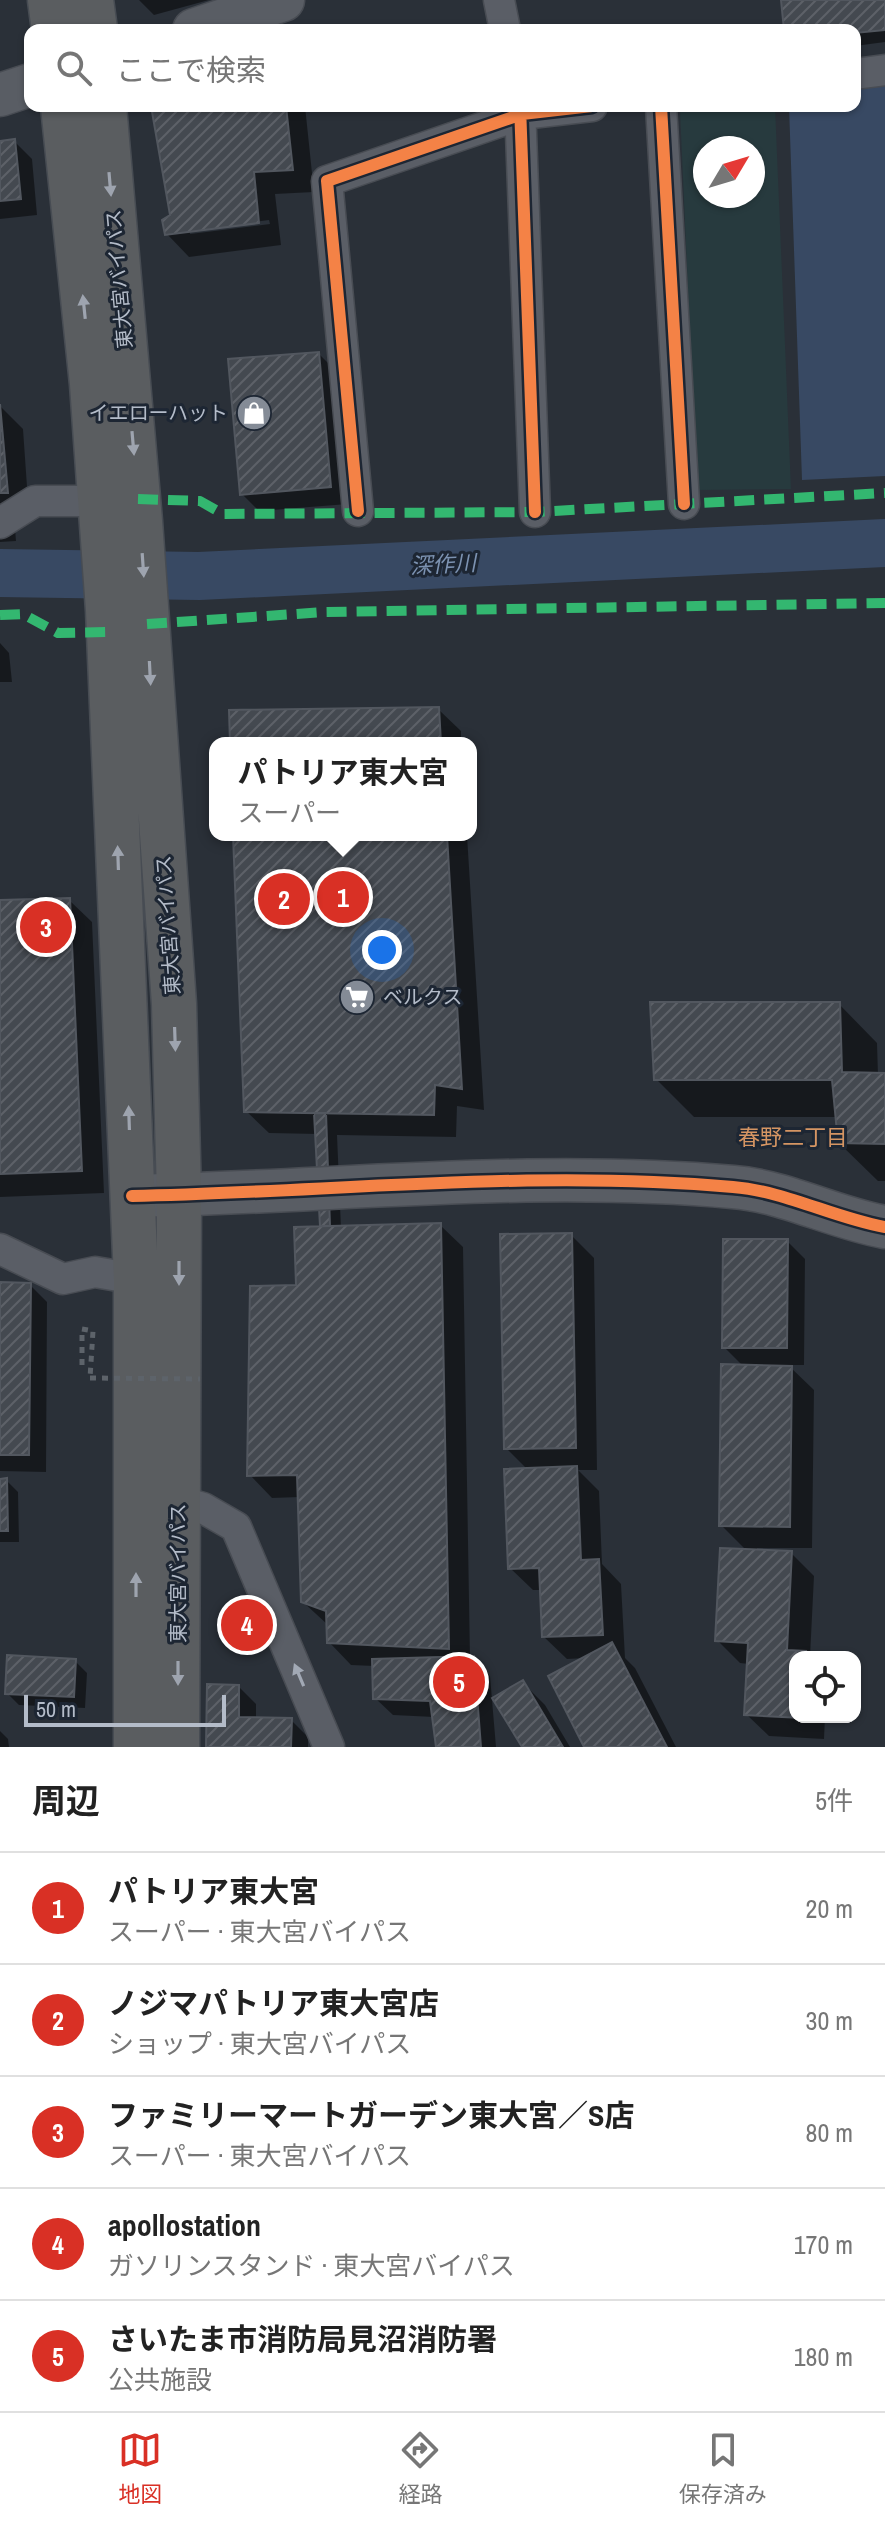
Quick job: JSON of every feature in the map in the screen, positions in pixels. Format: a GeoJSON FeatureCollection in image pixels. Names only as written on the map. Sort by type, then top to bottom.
{"type":"FeatureCollection","features":[{"type":"Feature","properties":{"kind":"highway"},"geometry":{"type":"LineString","coordinates":[[50,0],[53,24]]}},
{"type":"Feature","properties":{"kind":"highway"},"geometry":{"type":"LineString","coordinates":[[91,0],[94,24]]}},
{"type":"Feature","properties":{"kind":"highway","name":"東大宮バイパス"},"geometry":{"type":"LineString","coordinates":[[64,112],[174,1004],[179,1195],[177,1747]]}},
{"type":"Feature","properties":{"kind":"highway","name":"東大宮バイパス"},"geometry":{"type":"LineString","coordinates":[[104,112],[114,515]]}},
{"type":"Feature","properties":{"kind":"highway","name":"東大宮バイパス"},"geometry":{"type":"LineString","coordinates":[[127,610],[132,1196],[136,1279],[136,1747]]}},
{"type":"Feature","properties":{"kind":"street"},"geometry":{"type":"LineString","coordinates":[[212,24],[283,0]]}},
{"type":"Feature","properties":{"kind":"street"},"geometry":{"type":"LineString","coordinates":[[499,0],[504,24]]}},
{"type":"Feature","properties":{"kind":"street"},"geometry":{"type":"LineString","coordinates":[[861,73],[885,70]]}},
{"type":"Feature","properties":{"kind":"street"},"geometry":{"type":"LineString","coordinates":[[0,95],[24,87]]}},
{"type":"Feature","properties":{"kind":"street"},"geometry":{"type":"LineString","coordinates":[[358,511],[327,181],[516,112]]}},
{"type":"Feature","properties":{"kind":"street"},"geometry":{"type":"LineString","coordinates":[[521,112],[535,512]]}},
{"type":"Feature","properties":{"kind":"street"},"geometry":{"type":"LineString","coordinates":[[661,112],[684,504]]}},
{"type":"Feature","properties":{"kind":"street"},"geometry":{"type":"LineString","coordinates":[[0,523],[35,501],[114,515]]}},
{"type":"Feature","properties":{"kind":"street"},"geometry":{"type":"LineString","coordinates":[[132,1196],[476,1183],[680,1184],[737,1187],[885,1227]]}},
{"type":"Feature","properties":{"kind":"street"},"geometry":{"type":"LineString","coordinates":[[0,1249],[63,1279],[95,1272],[136,1279]]}},
{"type":"Feature","properties":{"kind":"street"},"geometry":{"type":"LineString","coordinates":[[179,1501],[203,1508],[236,1527],[329,1747]]}},
{"type":"Feature","properties":{"kind":"path"},"geometry":{"type":"LineString","coordinates":[[82,1365],[82,1329],[93,1331],[90,1378],[200,1379]]}},
{"type":"Feature","properties":{"kind":"green space"},"geometry":{"type":"Polygon","coordinates":[[[680,112],[775,112],[791,489],[697,490],[680,112]]]}},
{"type":"Feature","properties":{"kind":"water"},"geometry":{"type":"Polygon","coordinates":[[[885,82],[885,476],[802,480],[789,112],[861,112],[861,84],[885,82]]]}},
{"type":"Feature","properties":{"kind":"building"},"geometry":{"type":"Polygon","coordinates":[[[781,0],[885,0],[885,30],[861,32],[861,24],[783,24],[781,0]]]}},
{"type":"Feature","properties":{"kind":"building"},"geometry":{"type":"Polygon","coordinates":[[[152,112],[287,112],[293,170],[254,172],[259,223],[165,235],[162,220],[170,215],[152,112]]]}},
{"type":"Feature","properties":{"kind":"building"},"geometry":{"type":"Polygon","coordinates":[[[15,139],[21,199],[0,201],[0,141],[15,139]]]}},
{"type":"Feature","properties":{"kind":"building"},"geometry":{"type":"Polygon","coordinates":[[[319,352],[331,487],[240,495],[228,359],[319,352]]]}},
{"type":"Feature","properties":{"kind":"building"},"geometry":{"type":"Polygon","coordinates":[[[0,404],[8,493],[0,493],[0,404]]]}},
{"type":"Feature","properties":{"kind":"building"},"geometry":{"type":"Polygon","coordinates":[[[439,707],[441,737],[230,737],[229,710],[439,707]]]}},
{"type":"Feature","properties":{"kind":"building"},"geometry":{"type":"Polygon","coordinates":[[[233,841],[447,841],[462,1089],[435,1085],[434,1115],[244,1112],[233,841]]]}},
{"type":"Feature","properties":{"kind":"building"},"geometry":{"type":"Polygon","coordinates":[[[70,898],[82,1171],[0,1174],[0,900],[70,898]]]}},
{"type":"Feature","properties":{"kind":"building"},"geometry":{"type":"Polygon","coordinates":[[[650,1002],[840,1002],[842,1072],[885,1073],[885,1144],[838,1143],[832,1080],[654,1080],[650,1002]]]}},
{"type":"Feature","properties":{"kind":"building"},"geometry":{"type":"Polygon","coordinates":[[[314,1113],[326,1113],[330,1226],[320,1226],[314,1113]]]}},
{"type":"Feature","properties":{"kind":"building"},"geometry":{"type":"Polygon","coordinates":[[[441,1223],[449,1649],[327,1643],[326,1611],[301,1602],[297,1475],[247,1476],[250,1286],[296,1285],[294,1227],[441,1223]]]}},
{"type":"Feature","properties":{"kind":"building"},"geometry":{"type":"Polygon","coordinates":[[[572,1233],[576,1448],[504,1449],[500,1234],[572,1233]]]}},
{"type":"Feature","properties":{"kind":"building"},"geometry":{"type":"Polygon","coordinates":[[[723,1239],[788,1239],[787,1348],[722,1348],[723,1239]]]}},
{"type":"Feature","properties":{"kind":"building"},"geometry":{"type":"Polygon","coordinates":[[[0,1282],[31,1283],[29,1455],[0,1455],[0,1282]]]}},
{"type":"Feature","properties":{"kind":"building"},"geometry":{"type":"Polygon","coordinates":[[[721,1364],[792,1366],[790,1527],[719,1526],[721,1364]]]}},
{"type":"Feature","properties":{"kind":"building"},"geometry":{"type":"Polygon","coordinates":[[[577,1466],[581,1560],[599,1559],[603,1635],[542,1637],[539,1568],[508,1569],[504,1469],[577,1466]]]}},
{"type":"Feature","properties":{"kind":"building"},"geometry":{"type":"Polygon","coordinates":[[[7,1478],[8,1531],[0,1531],[0,1479],[7,1478]]]}},
{"type":"Feature","properties":{"kind":"building"},"geometry":{"type":"Polygon","coordinates":[[[720,1548],[792,1551],[787,1650],[806,1651],[789,1651],[789,1717],[744,1715],[748,1643],[715,1641],[720,1548]]]}},
{"type":"Feature","properties":{"kind":"building"},"geometry":{"type":"Polygon","coordinates":[[[612,1642],[667,1747],[584,1747],[548,1676],[612,1642]]]}},
{"type":"Feature","properties":{"kind":"building"},"geometry":{"type":"Polygon","coordinates":[[[7,1655],[76,1659],[74,1697],[5,1694],[7,1655]]]}},
{"type":"Feature","properties":{"kind":"building"},"geometry":{"type":"Polygon","coordinates":[[[474,1656],[481,1747],[436,1747],[430,1701],[373,1699],[372,1659],[474,1656]]]}},
{"type":"Feature","properties":{"kind":"building"},"geometry":{"type":"Polygon","coordinates":[[[523,1680],[563,1747],[522,1747],[492,1698],[523,1680]]]}},
{"type":"Feature","properties":{"kind":"building"},"geometry":{"type":"Polygon","coordinates":[[[207,1684],[239,1685],[239,1717],[292,1718],[291,1747],[206,1747],[207,1684]]]}},
{"type":"Feature","properties":{"kind":"waterway","name":"深作川"},"geometry":{"type":"LineString","coordinates":[[0,573],[199,576],[885,543]]}},
{"type":"Feature","properties":{"kind":"marked path"},"geometry":{"type":"LineString","coordinates":[[138,499],[200,501],[223,514],[535,512],[885,493]]}},
{"type":"Feature","properties":{"kind":"marked path"},"geometry":{"type":"LineString","coordinates":[[147,624],[325,612],[885,603]]}},
{"type":"Feature","properties":{"kind":"marked path"},"geometry":{"type":"LineString","coordinates":[[0,615],[23,614],[58,633],[109,632]]}},
{"type":"Feature","properties":{"kind":"cycle path"},"geometry":{"type":"LineString","coordinates":[[520,112],[535,512]]}},
{"type":"Feature","properties":{"kind":"cycle path"},"geometry":{"type":"LineString","coordinates":[[358,511],[327,181],[522,114],[540,112]]}},
{"type":"Feature","properties":{"kind":"cycle path"},"geometry":{"type":"LineString","coordinates":[[661,112],[684,504]]}},
{"type":"Feature","properties":{"kind":"cycle path"},"geometry":{"type":"LineString","coordinates":[[132,1196],[507,1181],[658,1182],[752,1189],[885,1227]]}},
{"type":"Feature","properties":{"kind":"place","name":"イエローハット"},"geometry":{"type":"Point","coordinates":[254,413]}},
{"type":"Feature","properties":{"kind":"place","name":"パトリア東大宮"},"geometry":{"type":"Point","coordinates":[343,897]}},
{"type":"Feature","properties":{"kind":"place","name":"ノジマパトリア東大宮店"},"geometry":{"type":"Point","coordinates":[284,899]}},
{"type":"Feature","properties":{"kind":"place","name":"ファミリーマートガーデン東大宮／S店"},"geometry":{"type":"Point","coordinates":[46,927]}},
{"type":"Feature","properties":{"kind":"place","name":"ベルクス"},"geometry":{"type":"Point","coordinates":[357,997]}},
{"type":"Feature","properties":{"kind":"place","name":"apollostation"},"geometry":{"type":"Point","coordinates":[247,1625]}},
{"type":"Feature","properties":{"kind":"place","name":"さいたま市消防局見沼消防署"},"geometry":{"type":"Point","coordinates":[459,1682]}},
{"type":"Feature","properties":{"kind":"district","name":"春野二丁目"},"geometry":{"type":"Point","coordinates":[793,1137]}}]}
